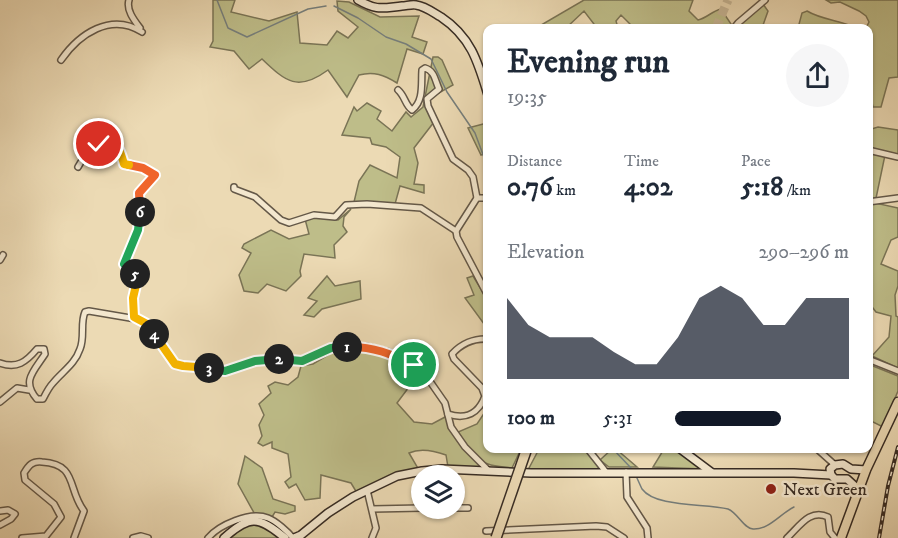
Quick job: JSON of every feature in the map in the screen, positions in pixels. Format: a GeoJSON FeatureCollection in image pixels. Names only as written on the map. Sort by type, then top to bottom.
{"type":"FeatureCollection","features":[{"type":"Feature","properties":{"kind":"highway"},"geometry":{"type":"LineString","coordinates":[[496,538],[525,453]]}},
{"type":"Feature","properties":{"kind":"main road"},"geometry":{"type":"LineString","coordinates":[[841,538],[858,489],[898,402]]}},
{"type":"Feature","properties":{"kind":"street"},"geometry":{"type":"LineString","coordinates":[[61,60],[69,49],[98,26],[124,24],[133,26],[142,32],[132,17],[129,0]]}},
{"type":"Feature","properties":{"kind":"street"},"geometry":{"type":"LineString","coordinates":[[358,0],[372,8],[383,9],[416,4],[433,12],[453,25],[465,38],[483,79]]}},
{"type":"Feature","properties":{"kind":"street"},"geometry":{"type":"LineString","coordinates":[[737,24],[765,0]]}},
{"type":"Feature","properties":{"kind":"street"},"geometry":{"type":"LineString","coordinates":[[398,90],[412,110],[416,107],[423,86],[422,70],[430,69],[434,75],[439,89],[427,99],[428,106],[453,159],[468,170],[473,177],[477,198],[456,231]]}},
{"type":"Feature","properties":{"kind":"street"},"geometry":{"type":"LineString","coordinates":[[78,167],[84,155],[109,140],[118,147],[124,164],[143,168],[155,175],[139,193],[140,222],[124,261],[126,266],[135,273],[137,281],[133,298],[134,317]]}},
{"type":"Feature","properties":{"kind":"street"},"geometry":{"type":"LineString","coordinates":[[873,151],[898,157]]}},
{"type":"Feature","properties":{"kind":"street"},"geometry":{"type":"LineString","coordinates":[[234,187],[234,189],[255,197],[281,220],[289,223],[314,215],[335,217],[346,205],[367,204],[422,208],[456,231],[483,287]]}},
{"type":"Feature","properties":{"kind":"street"},"geometry":{"type":"LineString","coordinates":[[477,198],[483,198]]}},
{"type":"Feature","properties":{"kind":"street"},"geometry":{"type":"LineString","coordinates":[[873,201],[898,198]]}},
{"type":"Feature","properties":{"kind":"street"},"geometry":{"type":"LineString","coordinates":[[0,402],[17,388],[29,390],[37,399],[43,399],[53,383],[75,359],[83,339],[82,318],[85,312],[134,317],[147,324],[175,364],[183,366],[200,366],[225,371],[255,361],[279,359],[302,361],[331,348],[365,346],[389,352],[422,370],[445,403],[451,427],[465,447],[489,471]]}},
{"type":"Feature","properties":{"kind":"street"},"geometry":{"type":"LineString","coordinates":[[483,339],[474,339],[452,354],[483,391]]}},
{"type":"Feature","properties":{"kind":"street"},"geometry":{"type":"LineString","coordinates":[[0,363],[15,366],[29,359],[37,349],[44,349],[45,354],[30,379],[29,390]]}},
{"type":"Feature","properties":{"kind":"street"},"geometry":{"type":"LineString","coordinates":[[873,361],[898,371]]}},
{"type":"Feature","properties":{"kind":"street"},"geometry":{"type":"LineString","coordinates":[[448,414],[469,416],[476,412],[483,401]]}},
{"type":"Feature","properties":{"kind":"street"},"geometry":{"type":"LineString","coordinates":[[591,453],[606,472]]}},
{"type":"Feature","properties":{"kind":"street"},"geometry":{"type":"LineString","coordinates":[[686,453],[711,472]]}},
{"type":"Feature","properties":{"kind":"street"},"geometry":{"type":"LineString","coordinates":[[822,453],[835,465]]}},
{"type":"Feature","properties":{"kind":"street"},"geometry":{"type":"LineString","coordinates":[[22,538],[46,536],[61,516],[54,504],[26,480],[24,473],[30,464],[36,461],[56,463],[72,478],[75,497],[84,511],[74,538]]}},
{"type":"Feature","properties":{"kind":"street"},"geometry":{"type":"LineString","coordinates":[[858,489],[847,479],[835,479],[830,469],[835,465],[843,464],[851,469],[866,470]]}},
{"type":"Feature","properties":{"kind":"street"},"geometry":{"type":"LineString","coordinates":[[208,538],[216,529],[236,520],[253,517],[268,518],[293,538],[301,535],[340,505],[368,490],[397,476],[422,471],[442,469],[831,475]]}},
{"type":"Feature","properties":{"kind":"street"},"geometry":{"type":"LineString","coordinates":[[847,479],[851,475],[851,469]]}},
{"type":"Feature","properties":{"kind":"street"},"geometry":{"type":"LineString","coordinates":[[626,472],[627,497],[647,528],[648,538]]}},
{"type":"Feature","properties":{"kind":"street"},"geometry":{"type":"LineString","coordinates":[[368,490],[376,528],[372,538]]}},
{"type":"Feature","properties":{"kind":"street"},"geometry":{"type":"LineString","coordinates":[[372,509],[411,508]]}},
{"type":"Feature","properties":{"kind":"street"},"geometry":{"type":"LineString","coordinates":[[0,511],[8,510],[15,514],[0,525]]}},
{"type":"Feature","properties":{"kind":"street"},"geometry":{"type":"LineString","coordinates":[[787,538],[812,514],[818,514],[828,517],[830,532],[835,538]]}},
{"type":"Feature","properties":{"kind":"street"},"geometry":{"type":"LineString","coordinates":[[224,538],[240,524],[249,521],[266,523],[285,538]]}},
{"type":"Feature","properties":{"kind":"street"},"geometry":{"type":"LineString","coordinates":[[486,531],[596,526],[607,527],[624,538]]}},
{"type":"Feature","properties":{"kind":"street"},"geometry":{"type":"LineString","coordinates":[[133,538],[141,536],[148,538]]}},
{"type":"Feature","properties":{"kind":"shaded area"},"geometry":{"type":"Polygon","coordinates":[[[213,0],[235,0],[231,12],[269,21],[297,12],[300,43],[327,45],[337,31],[348,38],[358,27],[338,11],[337,1],[349,2],[380,17],[419,16],[412,37],[427,42],[423,54],[407,49],[397,83],[379,74],[359,75],[347,97],[328,70],[308,81],[293,81],[278,74],[262,59],[249,69],[234,51],[210,47],[213,41],[213,0]]]}},
{"type":"Feature","properties":{"kind":"shaded area"},"geometry":{"type":"Polygon","coordinates":[[[584,0],[693,0],[689,11],[698,20],[721,9],[731,24],[630,24],[621,15],[616,21],[617,24],[594,24],[584,11],[570,24],[543,24],[584,0]]]}},
{"type":"Feature","properties":{"kind":"shaded area"},"geometry":{"type":"Polygon","coordinates":[[[826,0],[898,0],[898,77],[889,78],[881,107],[873,107],[873,24],[868,24],[866,16],[859,11],[840,2],[831,3],[826,0]]]}},
{"type":"Feature","properties":{"kind":"shaded area"},"geometry":{"type":"Polygon","coordinates":[[[763,4],[768,11],[763,24],[739,24],[763,4]]]}},
{"type":"Feature","properties":{"kind":"shaded area"},"geometry":{"type":"Polygon","coordinates":[[[807,11],[847,24],[799,24],[802,13],[807,11]]]}},
{"type":"Feature","properties":{"kind":"shaded area"},"geometry":{"type":"Polygon","coordinates":[[[433,57],[442,60],[453,85],[428,99],[434,122],[414,148],[418,163],[414,184],[424,185],[424,193],[400,186],[395,204],[354,202],[359,181],[370,165],[397,178],[400,157],[386,147],[372,144],[370,138],[342,135],[354,107],[357,111],[367,103],[381,111],[377,119],[392,131],[406,112],[411,117],[423,107],[433,57]]]}},
{"type":"Feature","properties":{"kind":"shaded area"},"geometry":{"type":"Polygon","coordinates":[[[483,124],[483,154],[481,155],[468,128],[483,124]]]}},
{"type":"Feature","properties":{"kind":"shaded area"},"geometry":{"type":"Polygon","coordinates":[[[873,128],[898,130],[898,157],[885,155],[875,203],[898,208],[898,237],[891,240],[881,264],[898,271],[898,286],[895,295],[896,316],[898,317],[898,368],[873,356],[889,337],[891,316],[876,312],[873,308],[873,128]]]}},
{"type":"Feature","properties":{"kind":"shaded area"},"geometry":{"type":"Polygon","coordinates":[[[351,209],[344,217],[343,226],[347,232],[334,245],[335,258],[304,254],[301,276],[286,291],[267,284],[258,293],[244,291],[239,275],[251,253],[242,248],[244,244],[271,230],[289,239],[309,234],[305,219],[315,217],[338,220],[351,209]]]}},
{"type":"Feature","properties":{"kind":"shaded area"},"geometry":{"type":"Polygon","coordinates":[[[327,276],[335,286],[360,281],[361,299],[322,309],[314,317],[304,315],[317,301],[308,298],[327,276]]]}},
{"type":"Feature","properties":{"kind":"shaded area"},"geometry":{"type":"Polygon","coordinates":[[[473,276],[483,292],[483,323],[465,298],[474,295],[467,278],[473,276]]]}},
{"type":"Feature","properties":{"kind":"shaded area"},"geometry":{"type":"Polygon","coordinates":[[[365,346],[389,354],[421,371],[397,403],[414,422],[432,424],[447,416],[457,439],[484,469],[465,468],[465,465],[448,465],[446,455],[423,450],[409,453],[416,465],[411,465],[411,473],[357,493],[351,483],[321,475],[320,498],[305,500],[296,484],[289,488],[285,482],[291,477],[288,454],[272,448],[272,442],[263,446],[258,443],[262,436],[259,425],[264,415],[259,404],[271,393],[268,386],[275,382],[288,385],[298,377],[301,366],[313,364],[333,352],[365,346]]]}},
{"type":"Feature","properties":{"kind":"shaded area"},"geometry":{"type":"Polygon","coordinates":[[[873,366],[898,376],[898,391],[883,427],[873,422],[873,366]]]}},
{"type":"Feature","properties":{"kind":"shaded area"},"geometry":{"type":"Polygon","coordinates":[[[483,415],[483,453],[519,453],[512,468],[483,462],[471,451],[458,432],[477,424],[483,415]]]}},
{"type":"Feature","properties":{"kind":"shaded area"},"geometry":{"type":"Polygon","coordinates":[[[537,453],[589,453],[602,470],[528,470],[537,453]]]}},
{"type":"Feature","properties":{"kind":"shaded area"},"geometry":{"type":"Polygon","coordinates":[[[608,453],[621,453],[637,467],[609,467],[600,460],[608,453]]]}},
{"type":"Feature","properties":{"kind":"shaded area"},"geometry":{"type":"Polygon","coordinates":[[[662,453],[682,453],[703,469],[653,467],[662,453]]]}},
{"type":"Feature","properties":{"kind":"shaded area"},"geometry":{"type":"Polygon","coordinates":[[[245,456],[262,468],[273,499],[295,506],[295,511],[285,514],[275,512],[269,522],[258,520],[238,484],[245,456]]]}},
{"type":"Feature","properties":{"kind":"shaded area"},"geometry":{"type":"Polygon","coordinates":[[[250,523],[265,525],[282,538],[228,538],[241,526],[250,523]]]}},
{"type":"Feature","properties":{"kind":"waterway"},"geometry":{"type":"LineString","coordinates":[[217,0],[228,28],[247,37],[308,9],[326,6]]}},
{"type":"Feature","properties":{"kind":"waterway"},"geometry":{"type":"LineString","coordinates":[[334,6],[358,18],[386,37],[406,44],[431,59],[447,92],[475,133],[483,155]]}},
{"type":"Feature","properties":{"kind":"waterway"},"geometry":{"type":"LineString","coordinates":[[617,453],[631,468]]}},
{"type":"Feature","properties":{"kind":"waterway"},"geometry":{"type":"LineString","coordinates":[[636,476],[642,489],[649,495],[670,502],[728,509],[746,526],[753,529],[770,524],[794,507]]}},
{"type":"Feature","properties":{"kind":"tunnel"},"geometry":{"type":"LineString","coordinates":[[718,24],[728,0]]}},
{"type":"Feature","properties":{"kind":"railway"},"geometry":{"type":"LineString","coordinates":[[879,538],[888,486],[898,447]]}},
{"type":"Feature","properties":{"kind":"place","name":"Next Green"},"geometry":{"type":"Point","coordinates":[771,489]}},
{"type":"Feature","properties":{"kind":"route"},"geometry":{"type":"LineString","coordinates":[[99,144],[109,140],[114,142],[124,164],[143,168],[155,175],[139,193],[141,219],[124,264],[135,273],[137,281],[133,298],[134,317],[147,324],[175,364],[225,371],[255,361],[279,359],[302,361],[331,348],[365,346],[389,352],[414,365]]}}]}
